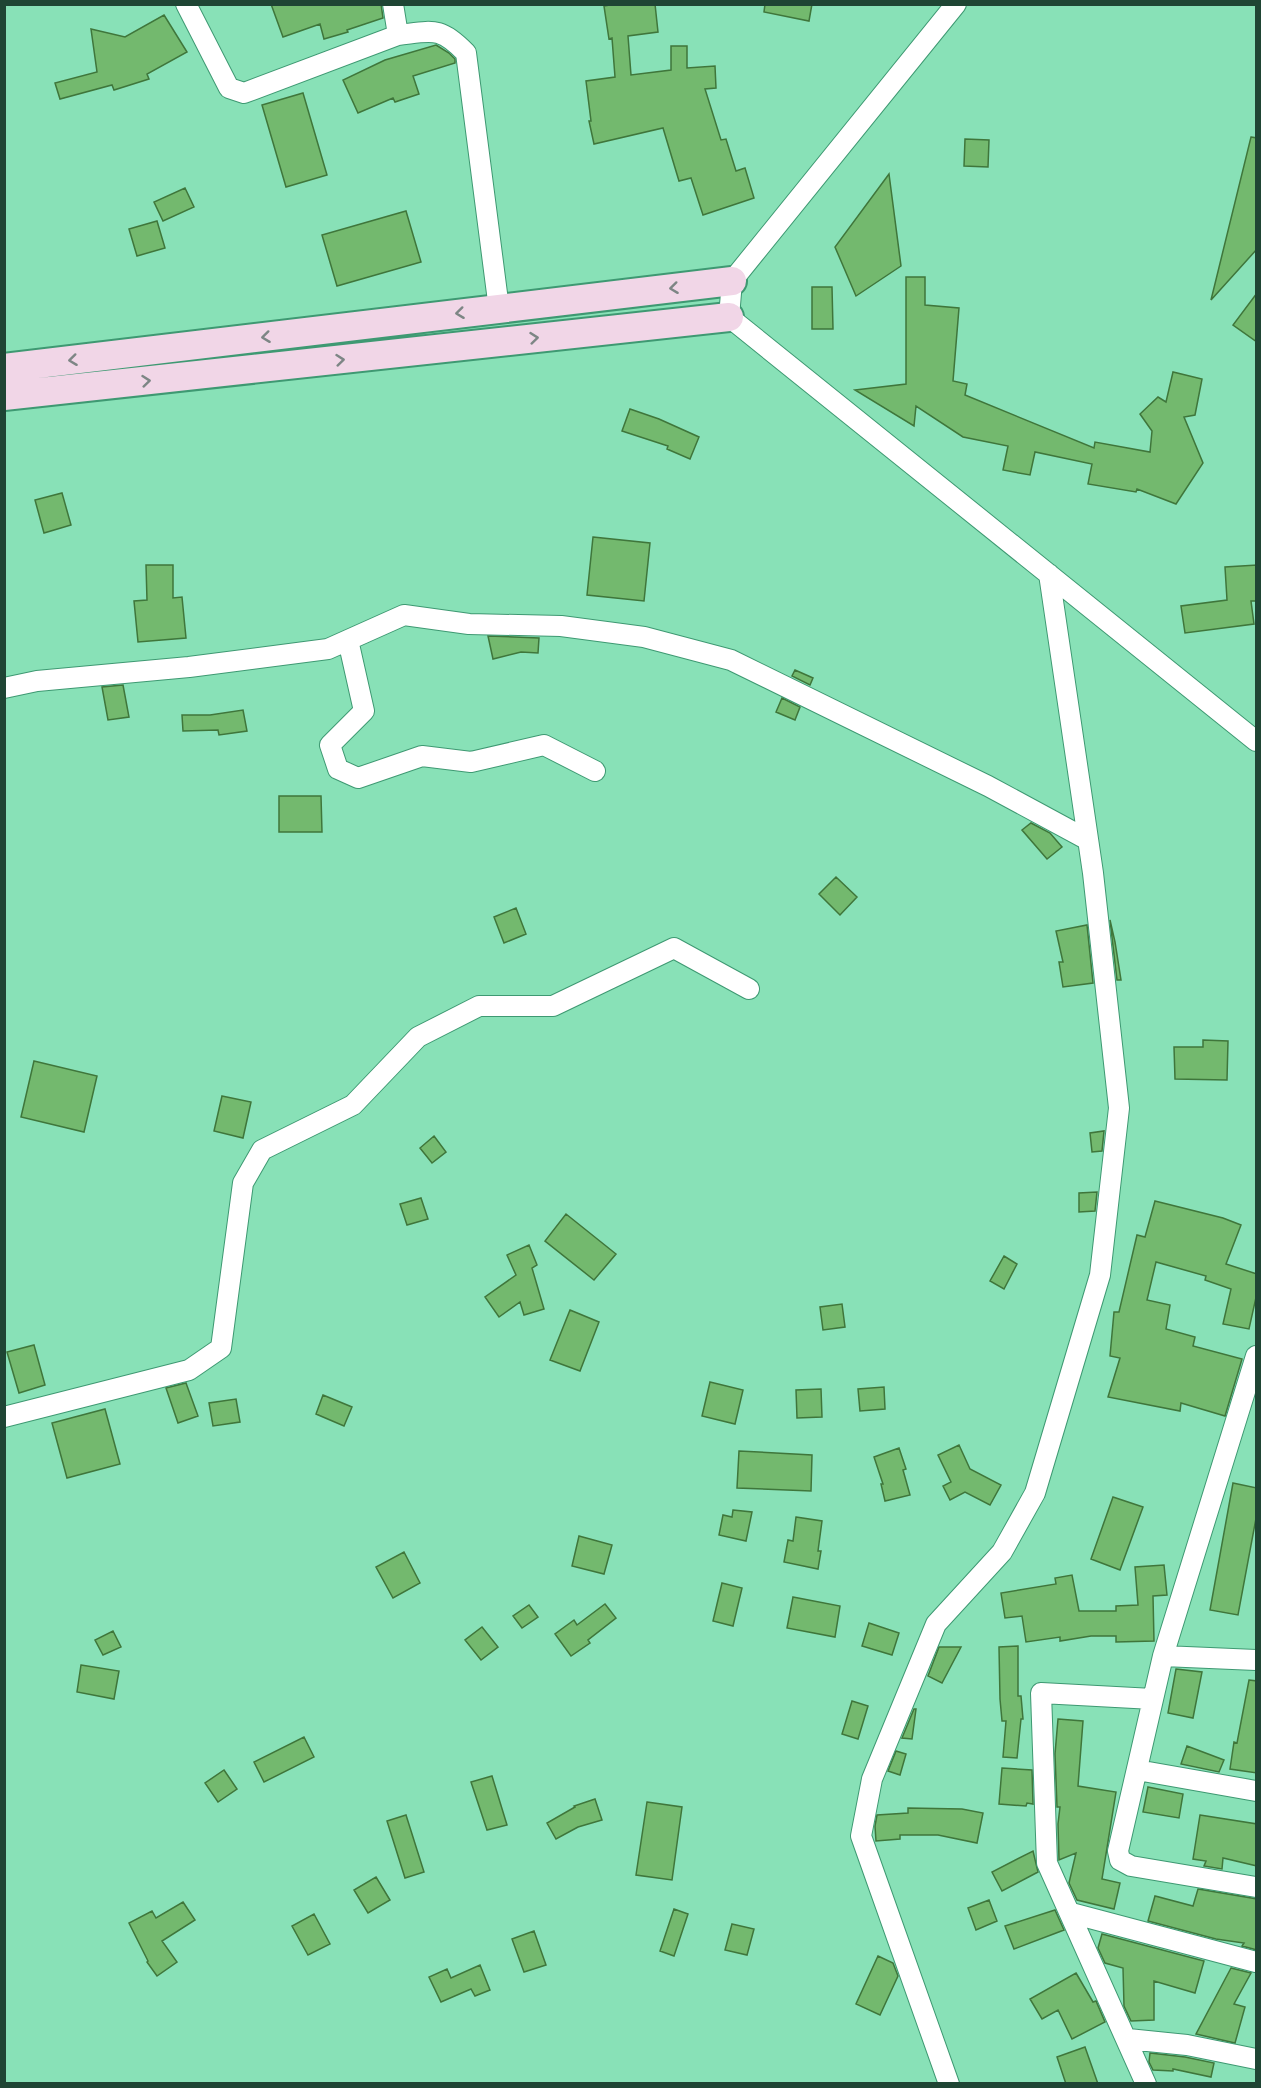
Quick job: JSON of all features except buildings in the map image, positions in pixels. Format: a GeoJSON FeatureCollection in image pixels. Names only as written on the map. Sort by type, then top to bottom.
{"type":"FeatureCollection","features":[{"type":"Feature","properties":{"kind":"street"},"geometry":{"type":"LineString","coordinates":[[186,4],[229,88],[244,93],[398,35],[431,31],[450,37],[466,53],[499,309]]}},
{"type":"Feature","properties":{"kind":"street"},"geometry":{"type":"LineString","coordinates":[[393,4],[398,35]]}},
{"type":"Feature","properties":{"kind":"street"},"geometry":{"type":"LineString","coordinates":[[729,317],[732,281],[956,4]]}},
{"type":"Feature","properties":{"kind":"street"},"geometry":{"type":"LineString","coordinates":[[4,368],[732,281]]}},
{"type":"Feature","properties":{"kind":"street"},"geometry":{"type":"LineString","coordinates":[[4,396],[729,317],[1257,741]]}},
{"type":"Feature","properties":{"kind":"street"},"geometry":{"type":"LineString","coordinates":[[950,2084],[861,1836],[872,1779],[936,1624],[1002,1552],[1035,1493],[1101,1275],[1119,1108],[1088,840],[1049,574]]}},
{"type":"Feature","properties":{"kind":"street"},"geometry":{"type":"LineString","coordinates":[[4,688],[37,681],[189,668],[328,649],[404,615],[469,624],[561,626],[644,637],[731,660],[988,786],[1088,840]]}},
{"type":"Feature","properties":{"kind":"street"},"geometry":{"type":"LineString","coordinates":[[348,640],[364,711],[330,745],[338,769],[358,778],[422,756],[471,762],[544,745],[595,771]]}},
{"type":"Feature","properties":{"kind":"street"},"geometry":{"type":"LineString","coordinates":[[4,1417],[189,1370],[221,1348],[243,1183],[262,1150],[353,1105],[418,1037],[479,1006],[553,1006],[674,948],[749,989]]}},
{"type":"Feature","properties":{"kind":"street"},"geometry":{"type":"LineString","coordinates":[[1257,1356],[1163,1656],[1118,1851],[1120,1860],[1131,1866],[1257,1887]]}},
{"type":"Feature","properties":{"kind":"street"},"geometry":{"type":"LineString","coordinates":[[1163,1656],[1257,1660]]}},
{"type":"Feature","properties":{"kind":"street"},"geometry":{"type":"LineString","coordinates":[[1146,2084],[1128,2039],[1047,1863],[1041,1693],[1153,1699]]}},
{"type":"Feature","properties":{"kind":"street"},"geometry":{"type":"LineString","coordinates":[[1137,1770],[1257,1791]]}},
{"type":"Feature","properties":{"kind":"street"},"geometry":{"type":"LineString","coordinates":[[1071,1913],[1257,1962]]}},
{"type":"Feature","properties":{"kind":"street"},"geometry":{"type":"LineString","coordinates":[[1128,2039],[1187,2044],[1257,2059]]}}]}
